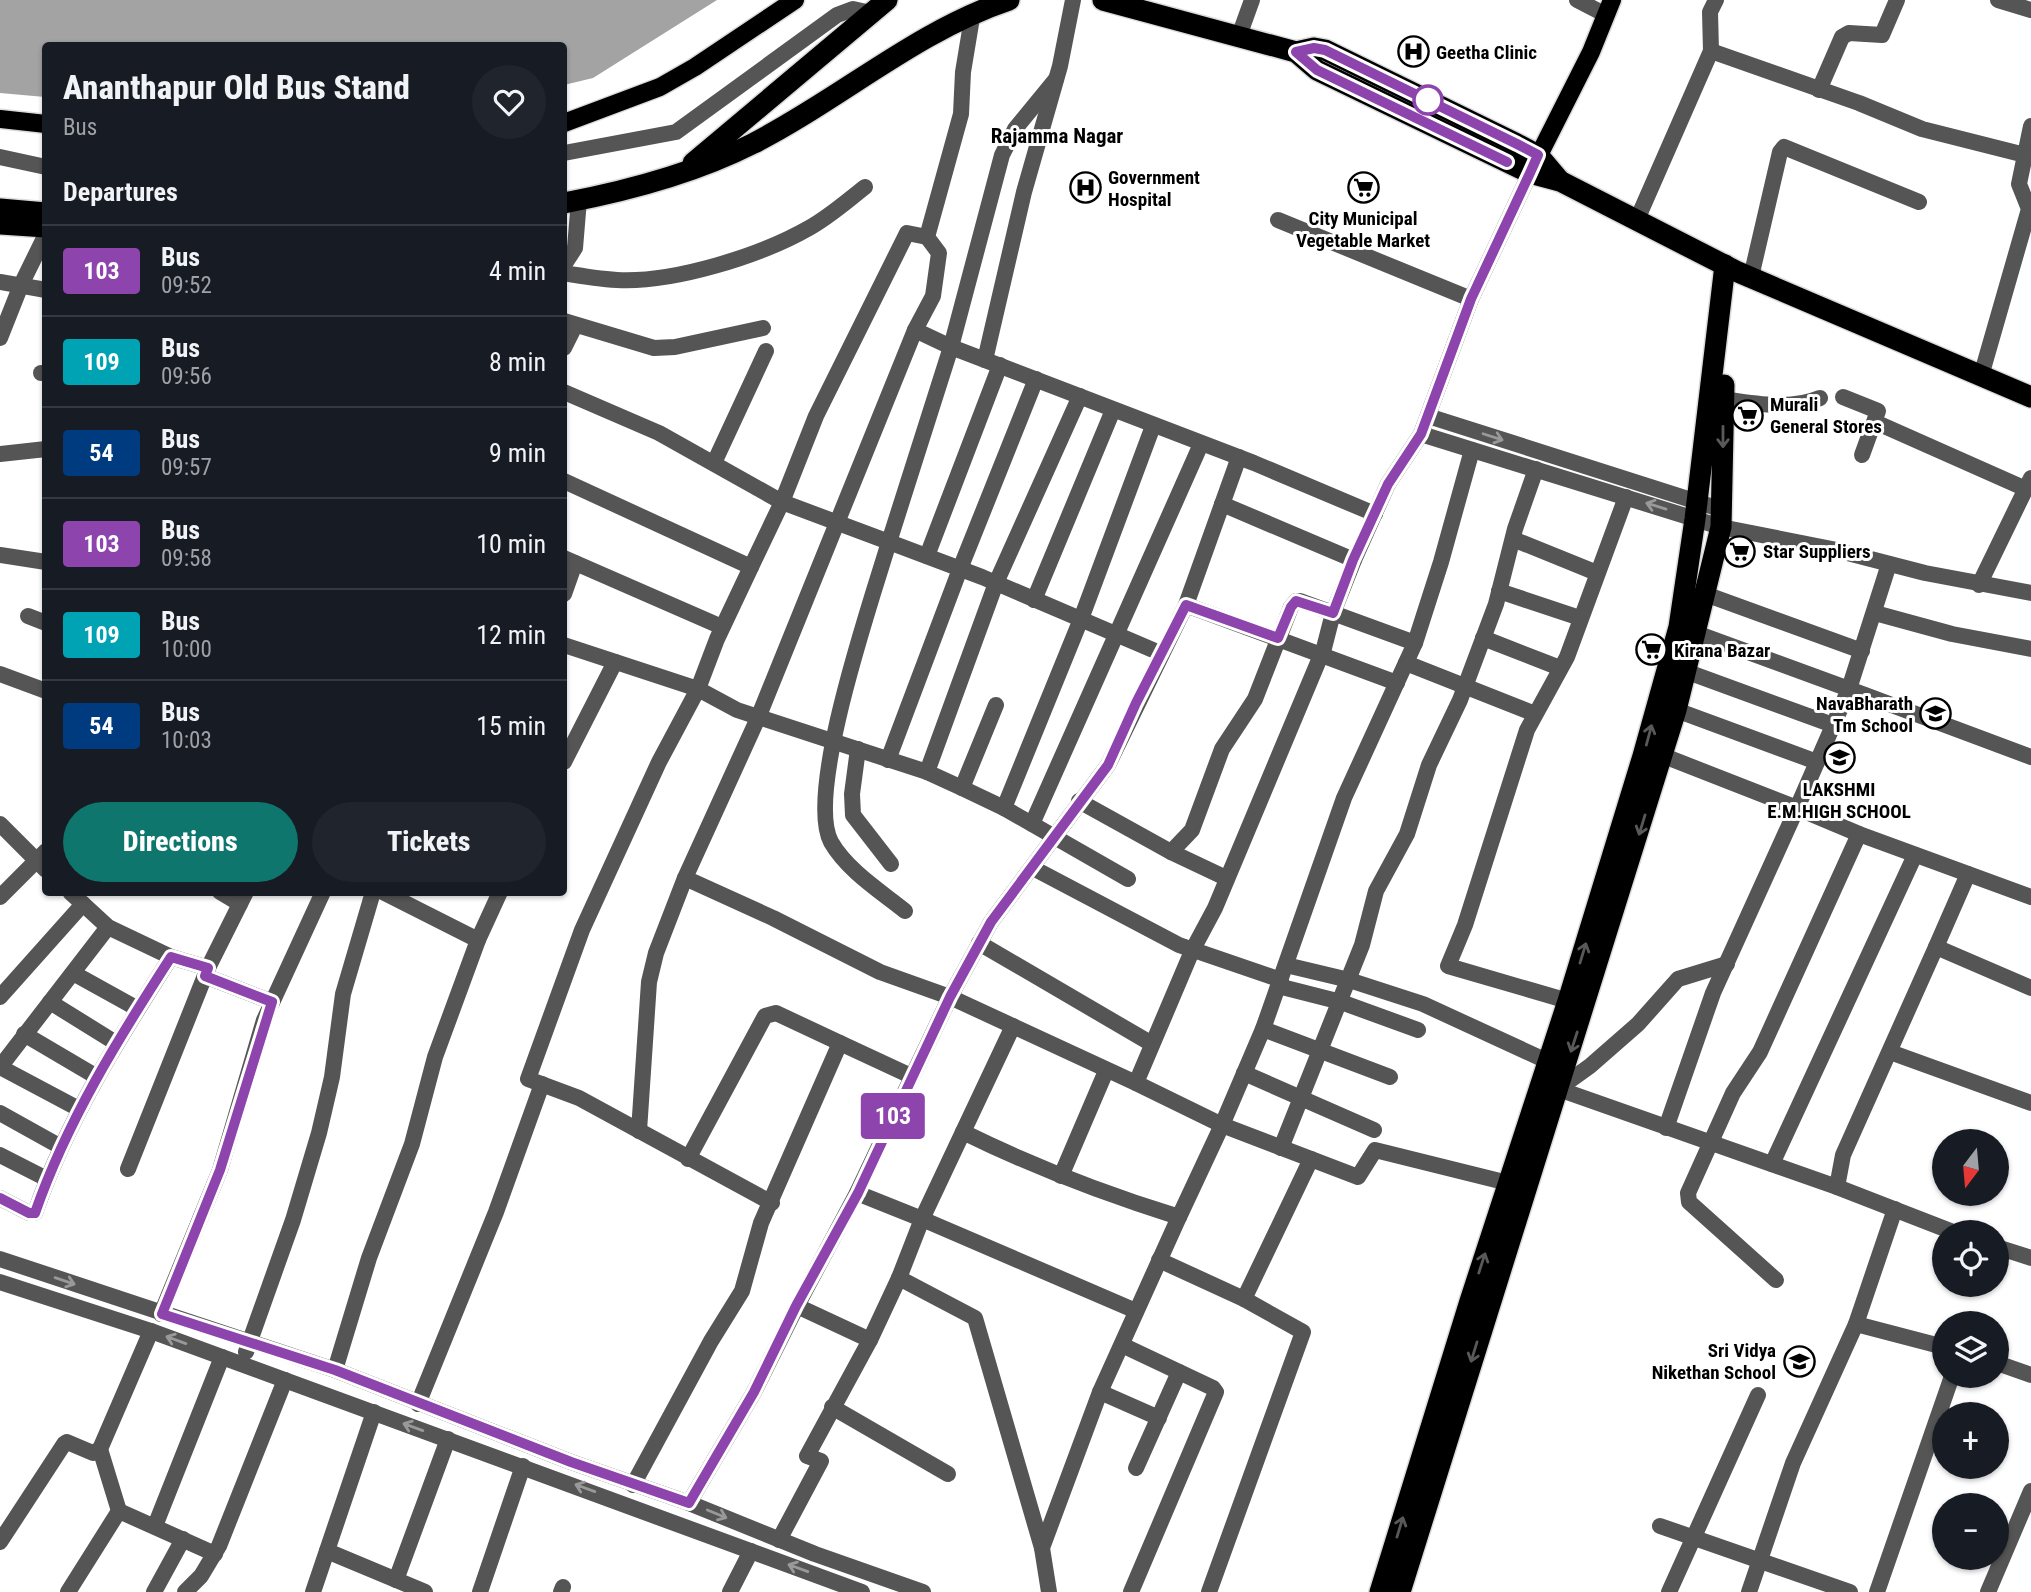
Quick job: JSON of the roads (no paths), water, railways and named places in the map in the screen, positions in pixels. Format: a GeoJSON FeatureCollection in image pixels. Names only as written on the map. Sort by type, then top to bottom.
{"type":"FeatureCollection","features":[{"type":"Feature","properties":{"kind":"highway"},"geometry":{"type":"LineString","coordinates":[[571,201],[682,173],[754,143],[973,12],[1009,0]]}},
{"type":"Feature","properties":{"kind":"highway"},"geometry":{"type":"LineString","coordinates":[[1103,0],[1296,52],[1317,70],[1534,164],[1636,222],[1738,271],[2031,397]]}},
{"type":"Feature","properties":{"kind":"highway"},"geometry":{"type":"LineString","coordinates":[[682,173],[879,7]]}},
{"type":"Feature","properties":{"kind":"highway"},"geometry":{"type":"LineString","coordinates":[[0,209],[42,213]]}},
{"type":"Feature","properties":{"kind":"highway"},"geometry":{"type":"LineString","coordinates":[[0,224],[42,228]]}},
{"type":"Feature","properties":{"kind":"highway"},"geometry":{"type":"LineString","coordinates":[[1380,1592],[1664,756],[1722,518],[1722,399],[1738,271]]}},
{"type":"Feature","properties":{"kind":"highway"},"geometry":{"type":"LineString","coordinates":[[1400,1592],[1479,1304],[1508,1183],[1550,1086],[1549,1062],[1643,756],[1679,627],[1696,510],[1738,271]]}},
{"type":"Feature","properties":{"kind":"main road"},"geometry":{"type":"LineString","coordinates":[[567,122],[660,86],[695,67],[795,0]]}},
{"type":"Feature","properties":{"kind":"main road"},"geometry":{"type":"LineString","coordinates":[[1534,164],[1591,52],[1609,7]]}},
{"type":"Feature","properties":{"kind":"main road"},"geometry":{"type":"LineString","coordinates":[[0,119],[42,124]]}},
{"type":"Feature","properties":{"kind":"street"},"geometry":{"type":"LineString","coordinates":[[927,556],[992,363],[1024,192],[1056,79],[1073,0]]}},
{"type":"Feature","properties":{"kind":"street"},"geometry":{"type":"LineString","coordinates":[[1239,36],[1252,0]]}},
{"type":"Feature","properties":{"kind":"street"},"geometry":{"type":"LineString","coordinates":[[1577,0],[1609,7]]}},
{"type":"Feature","properties":{"kind":"street"},"geometry":{"type":"LineString","coordinates":[[1636,222],[1711,51],[1710,12],[1716,0]]}},
{"type":"Feature","properties":{"kind":"street"},"geometry":{"type":"LineString","coordinates":[[1819,90],[1842,37],[1849,33],[1882,35],[1897,0]]}},
{"type":"Feature","properties":{"kind":"street"},"geometry":{"type":"LineString","coordinates":[[1998,0],[2031,10]]}},
{"type":"Feature","properties":{"kind":"street"},"geometry":{"type":"LineString","coordinates":[[567,152],[676,132],[837,15],[853,9],[879,7]]}},
{"type":"Feature","properties":{"kind":"street"},"geometry":{"type":"LineString","coordinates":[[927,237],[961,114],[963,72],[973,12]]}},
{"type":"Feature","properties":{"kind":"street"},"geometry":{"type":"LineString","coordinates":[[1711,51],[1922,129],[2025,155]]}},
{"type":"Feature","properties":{"kind":"street"},"geometry":{"type":"LineString","coordinates":[[905,911],[855,869],[831,840],[826,813],[831,740],[889,541],[951,347],[1002,155],[1015,129],[1056,79]]}},
{"type":"Feature","properties":{"kind":"street"},"geometry":{"type":"LineString","coordinates":[[1981,376],[2029,209],[2019,184],[2031,126]]}},
{"type":"Feature","properties":{"kind":"street"},"geometry":{"type":"LineString","coordinates":[[1738,271],[1784,147],[1919,202]]}},
{"type":"Feature","properties":{"kind":"street"},"geometry":{"type":"LineString","coordinates":[[0,158],[42,166]]}},
{"type":"Feature","properties":{"kind":"street"},"geometry":{"type":"LineString","coordinates":[[1136,1083],[1192,951],[1215,908],[1322,653],[1333,613],[1353,560],[1388,484],[1421,434],[1471,299],[1534,164]]}},
{"type":"Feature","properties":{"kind":"street"},"geometry":{"type":"LineString","coordinates":[[567,273],[640,280],[673,276],[758,252],[812,226],[865,187]]}},
{"type":"Feature","properties":{"kind":"street"},"geometry":{"type":"LineString","coordinates":[[567,260],[575,248],[571,201]]}},
{"type":"Feature","properties":{"kind":"street"},"geometry":{"type":"LineString","coordinates":[[1278,220],[1471,299]]}},
{"type":"Feature","properties":{"kind":"street"},"geometry":{"type":"LineString","coordinates":[[639,1130],[649,982],[656,953],[685,878],[758,718],[915,330],[933,296],[939,253],[927,237],[907,233],[816,416],[782,502],[722,627],[698,689],[659,762],[582,930],[528,1079],[579,1098],[772,1203]]}},
{"type":"Feature","properties":{"kind":"street"},"geometry":{"type":"LineString","coordinates":[[0,338],[42,242]]}},
{"type":"Feature","properties":{"kind":"street"},"geometry":{"type":"LineString","coordinates":[[2014,262],[2031,267]]}},
{"type":"Feature","properties":{"kind":"street"},"geometry":{"type":"LineString","coordinates":[[0,282],[42,289]]}},
{"type":"Feature","properties":{"kind":"street"},"geometry":{"type":"LineString","coordinates":[[569,323],[654,348],[675,347],[763,328]]}},
{"type":"Feature","properties":{"kind":"street"},"geometry":{"type":"LineString","coordinates":[[915,330],[951,347],[1239,457],[1375,514]]}},
{"type":"Feature","properties":{"kind":"street"},"geometry":{"type":"LineString","coordinates":[[714,463],[766,351]]}},
{"type":"Feature","properties":{"kind":"street"},"geometry":{"type":"LineString","coordinates":[[888,760],[1036,379]]}},
{"type":"Feature","properties":{"kind":"street"},"geometry":{"type":"LineString","coordinates":[[567,393],[659,433],[782,502],[996,583],[1160,653]]}},
{"type":"Feature","properties":{"kind":"street"},"geometry":{"type":"LineString","coordinates":[[927,772],[996,583],[1080,396]]}},
{"type":"Feature","properties":{"kind":"street"},"geometry":{"type":"LineString","coordinates":[[1843,397],[1877,410],[1862,455]]}},
{"type":"Feature","properties":{"kind":"street"},"geometry":{"type":"LineString","coordinates":[[1722,399],[1797,406],[1820,398]]}},
{"type":"Feature","properties":{"kind":"street"},"geometry":{"type":"LineString","coordinates":[[1034,600],[1113,410]]}},
{"type":"Feature","properties":{"kind":"street"},"geometry":{"type":"LineString","coordinates":[[1428,416],[1722,518],[1889,564],[2031,593]]}},
{"type":"Feature","properties":{"kind":"street"},"geometry":{"type":"LineString","coordinates":[[1874,422],[2028,483],[1979,584]]}},
{"type":"Feature","properties":{"kind":"street"},"geometry":{"type":"LineString","coordinates":[[1004,808],[1081,620],[1153,426]]}},
{"type":"Feature","properties":{"kind":"street"},"geometry":{"type":"LineString","coordinates":[[1421,434],[1626,497],[1696,510]]}},
{"type":"Feature","properties":{"kind":"street"},"geometry":{"type":"LineString","coordinates":[[1032,824],[1201,444]]}},
{"type":"Feature","properties":{"kind":"street"},"geometry":{"type":"LineString","coordinates":[[0,454],[42,449]]}},
{"type":"Feature","properties":{"kind":"street"},"geometry":{"type":"LineString","coordinates":[[1042,1548],[1100,1392],[1263,1029],[1344,798],[1415,643],[1472,450]]}},
{"type":"Feature","properties":{"kind":"street"},"geometry":{"type":"LineString","coordinates":[[689,1503],[754,1392],[796,1306],[858,1193],[911,1076],[979,943],[991,922],[1108,765],[1160,653],[1186,605],[1239,457]]}},
{"type":"Feature","properties":{"kind":"street"},"geometry":{"type":"LineString","coordinates":[[1281,1148],[1362,945],[1376,891],[1407,834],[1429,765],[1466,685],[1499,591],[1536,469]]}},
{"type":"Feature","properties":{"kind":"street"},"geometry":{"type":"LineString","coordinates":[[567,482],[751,567]]}},
{"type":"Feature","properties":{"kind":"street"},"geometry":{"type":"LineString","coordinates":[[1568,1001],[1448,966],[1465,925],[1527,730],[1560,668],[1626,497]]}},
{"type":"Feature","properties":{"kind":"street"},"geometry":{"type":"LineString","coordinates":[[1222,504],[1353,560]]}},
{"type":"Feature","properties":{"kind":"street"},"geometry":{"type":"LineString","coordinates":[[1513,539],[1597,573]]}},
{"type":"Feature","properties":{"kind":"street"},"geometry":{"type":"LineString","coordinates":[[0,555],[42,561]]}},
{"type":"Feature","properties":{"kind":"street"},"geometry":{"type":"LineString","coordinates":[[569,561],[722,627]]}},
{"type":"Feature","properties":{"kind":"street"},"geometry":{"type":"LineString","coordinates":[[1666,1128],[1713,993],[1849,689],[1889,564]]}},
{"type":"Feature","properties":{"kind":"street"},"geometry":{"type":"LineString","coordinates":[[1499,591],[1580,618]]}},
{"type":"Feature","properties":{"kind":"street"},"geometry":{"type":"LineString","coordinates":[[1705,594],[1862,651]]}},
{"type":"Feature","properties":{"kind":"street"},"geometry":{"type":"LineString","coordinates":[[1171,852],[1192,830],[1222,749],[1255,699],[1278,638],[1296,601],[1415,643]]}},
{"type":"Feature","properties":{"kind":"street"},"geometry":{"type":"LineString","coordinates":[[1186,605],[1322,653],[1397,683]]}},
{"type":"Feature","properties":{"kind":"street"},"geometry":{"type":"LineString","coordinates":[[1875,613],[1952,634],[2031,649]]}},
{"type":"Feature","properties":{"kind":"street"},"geometry":{"type":"LineString","coordinates":[[28,616],[42,621]]}},
{"type":"Feature","properties":{"kind":"street"},"geometry":{"type":"LineString","coordinates":[[1696,633],[2031,757]]}},
{"type":"Feature","properties":{"kind":"street"},"geometry":{"type":"LineString","coordinates":[[1483,638],[1560,668]]}},
{"type":"Feature","properties":{"kind":"street"},"geometry":{"type":"LineString","coordinates":[[567,646],[698,689],[758,718],[927,772],[1004,808],[1128,879]]}},
{"type":"Feature","properties":{"kind":"street"},"geometry":{"type":"LineString","coordinates":[[567,756],[615,662]]}},
{"type":"Feature","properties":{"kind":"street"},"geometry":{"type":"LineString","coordinates":[[1406,663],[1535,714]]}},
{"type":"Feature","properties":{"kind":"street"},"geometry":{"type":"LineString","coordinates":[[1685,671],[1833,725]]}},
{"type":"Feature","properties":{"kind":"street"},"geometry":{"type":"LineString","coordinates":[[0,674],[42,690]]}},
{"type":"Feature","properties":{"kind":"street"},"geometry":{"type":"LineString","coordinates":[[962,788],[996,705]]}},
{"type":"Feature","properties":{"kind":"street"},"geometry":{"type":"LineString","coordinates":[[1676,710],[1817,762]]}},
{"type":"Feature","properties":{"kind":"street"},"geometry":{"type":"LineString","coordinates":[[858,749],[852,794],[853,815],[891,864]]}},
{"type":"Feature","properties":{"kind":"street"},"geometry":{"type":"LineString","coordinates":[[1664,756],[1858,834],[2031,897]]}},
{"type":"Feature","properties":{"kind":"street"},"geometry":{"type":"LineString","coordinates":[[1079,801],[1171,852],[1226,878]]}},
{"type":"Feature","properties":{"kind":"street"},"geometry":{"type":"LineString","coordinates":[[0,824],[42,861],[0,897]]}},
{"type":"Feature","properties":{"kind":"street"},"geometry":{"type":"LineString","coordinates":[[1776,1280],[1689,1202],[1689,1193],[1733,1093],[1760,1052],[1858,834]]}},
{"type":"Feature","properties":{"kind":"street"},"geometry":{"type":"LineString","coordinates":[[1772,1164],[1914,855]]}},
{"type":"Feature","properties":{"kind":"street"},"geometry":{"type":"LineString","coordinates":[[1033,867],[1192,951],[1282,977],[1340,1002],[1418,1030]]}},
{"type":"Feature","properties":{"kind":"street"},"geometry":{"type":"LineString","coordinates":[[1837,1187],[1843,1156],[1968,873]]}},
{"type":"Feature","properties":{"kind":"street"},"geometry":{"type":"LineString","coordinates":[[685,878],[773,918],[880,972],[950,997],[1222,1125],[1358,1177],[1375,1150],[1508,1183]]}},
{"type":"Feature","properties":{"kind":"street"},"geometry":{"type":"LineString","coordinates":[[74,896],[108,927],[272,1002]]}},
{"type":"Feature","properties":{"kind":"street"},"geometry":{"type":"LineString","coordinates":[[162,1314],[220,1170],[272,1002],[321,896]]}},
{"type":"Feature","properties":{"kind":"street"},"geometry":{"type":"LineString","coordinates":[[243,1365],[293,1220],[319,1133],[332,1077],[343,995],[372,896]]}},
{"type":"Feature","properties":{"kind":"street"},"geometry":{"type":"LineString","coordinates":[[391,896],[478,940]]}},
{"type":"Feature","properties":{"kind":"street"},"geometry":{"type":"LineString","coordinates":[[335,1370],[369,1258],[412,1144],[435,1056],[478,940],[498,896]]}},
{"type":"Feature","properties":{"kind":"street"},"geometry":{"type":"LineString","coordinates":[[128,1169],[206,972],[243,898]]}},
{"type":"Feature","properties":{"kind":"street"},"geometry":{"type":"LineString","coordinates":[[0,997],[83,904]]}},
{"type":"Feature","properties":{"kind":"street"},"geometry":{"type":"LineString","coordinates":[[79,1109],[0,1067],[108,927]]}},
{"type":"Feature","properties":{"kind":"street"},"geometry":{"type":"LineString","coordinates":[[979,943],[1152,1044]]}},
{"type":"Feature","properties":{"kind":"street"},"geometry":{"type":"LineString","coordinates":[[1936,947],[2031,988]]}},
{"type":"Feature","properties":{"kind":"street"},"geometry":{"type":"LineString","coordinates":[[0,1198],[32,1214],[79,1109],[116,1043],[171,957]]}},
{"type":"Feature","properties":{"kind":"street"},"geometry":{"type":"LineString","coordinates":[[1550,1086],[1590,1066],[1638,1024],[1678,979],[1727,964]]}},
{"type":"Feature","properties":{"kind":"street"},"geometry":{"type":"LineString","coordinates":[[72,973],[138,1009]]}},
{"type":"Feature","properties":{"kind":"street"},"geometry":{"type":"LineString","coordinates":[[1282,977],[1349,980],[1442,1012],[1549,1062]]}},
{"type":"Feature","properties":{"kind":"street"},"geometry":{"type":"LineString","coordinates":[[50,1002],[116,1043]]}},
{"type":"Feature","properties":{"kind":"street"},"geometry":{"type":"LineString","coordinates":[[688,1158],[765,1016],[776,1013],[911,1076]]}},
{"type":"Feature","properties":{"kind":"street"},"geometry":{"type":"LineString","coordinates":[[779,1540],[821,1461],[807,1456],[870,1340],[899,1278],[922,1219],[1013,1026]]}},
{"type":"Feature","properties":{"kind":"street"},"geometry":{"type":"LineString","coordinates":[[1263,1029],[1390,1077]]}},
{"type":"Feature","properties":{"kind":"street"},"geometry":{"type":"LineString","coordinates":[[24,1034],[97,1077]]}},
{"type":"Feature","properties":{"kind":"street"},"geometry":{"type":"LineString","coordinates":[[633,1485],[711,1341],[742,1292],[761,1223],[840,1044]]}},
{"type":"Feature","properties":{"kind":"street"},"geometry":{"type":"LineString","coordinates":[[1890,1052],[2031,1103]]}},
{"type":"Feature","properties":{"kind":"street"},"geometry":{"type":"LineString","coordinates":[[1061,1176],[1107,1071]]}},
{"type":"Feature","properties":{"kind":"street"},"geometry":{"type":"LineString","coordinates":[[1244,1073],[1374,1130]]}},
{"type":"Feature","properties":{"kind":"street"},"geometry":{"type":"LineString","coordinates":[[418,1404],[496,1212],[542,1084]]}},
{"type":"Feature","properties":{"kind":"street"},"geometry":{"type":"LineString","coordinates":[[1550,1086],[1837,1187],[1932,1224]]}},
{"type":"Feature","properties":{"kind":"street"},"geometry":{"type":"LineString","coordinates":[[0,1113],[61,1147]]}},
{"type":"Feature","properties":{"kind":"street"},"geometry":{"type":"LineString","coordinates":[[963,1132],[1061,1176],[1179,1217]]}},
{"type":"Feature","properties":{"kind":"street"},"geometry":{"type":"LineString","coordinates":[[0,1155],[47,1179]]}},
{"type":"Feature","properties":{"kind":"street"},"geometry":{"type":"LineString","coordinates":[[1244,1299],[1311,1159]]}},
{"type":"Feature","properties":{"kind":"street"},"geometry":{"type":"LineString","coordinates":[[858,1193],[1069,1285],[1136,1311]]}},
{"type":"Feature","properties":{"kind":"street"},"geometry":{"type":"LineString","coordinates":[[1749,1592],[1793,1463],[1856,1324],[1895,1209]]}},
{"type":"Feature","properties":{"kind":"street"},"geometry":{"type":"LineString","coordinates":[[2009,1251],[2031,1258]]}},
{"type":"Feature","properties":{"kind":"street"},"geometry":{"type":"LineString","coordinates":[[0,1259],[335,1370],[418,1404],[923,1592]]}},
{"type":"Feature","properties":{"kind":"street"},"geometry":{"type":"LineString","coordinates":[[1158,1260],[1300,1328],[1302,1337],[1209,1592]]}},
{"type":"Feature","properties":{"kind":"street"},"geometry":{"type":"LineString","coordinates":[[899,1278],[975,1318],[1042,1548],[1049,1592]]}},
{"type":"Feature","properties":{"kind":"street"},"geometry":{"type":"LineString","coordinates":[[2,1288],[151,1331],[862,1592]]}},
{"type":"Feature","properties":{"kind":"street"},"geometry":{"type":"LineString","coordinates":[[796,1306],[870,1340]]}},
{"type":"Feature","properties":{"kind":"street"},"geometry":{"type":"LineString","coordinates":[[1856,1324],[1932,1344]]}},
{"type":"Feature","properties":{"kind":"street"},"geometry":{"type":"LineString","coordinates":[[68,1592],[119,1511],[100,1449],[151,1331]]}},
{"type":"Feature","properties":{"kind":"street"},"geometry":{"type":"LineString","coordinates":[[1122,1345],[1213,1388],[1215,1395],[1131,1592]]}},
{"type":"Feature","properties":{"kind":"street"},"geometry":{"type":"LineString","coordinates":[[155,1526],[222,1357]]}},
{"type":"Feature","properties":{"kind":"street"},"geometry":{"type":"LineString","coordinates":[[2009,1367],[2031,1375]]}},
{"type":"Feature","properties":{"kind":"street"},"geometry":{"type":"LineString","coordinates":[[1136,1468],[1179,1372]]}},
{"type":"Feature","properties":{"kind":"street"},"geometry":{"type":"LineString","coordinates":[[185,1592],[201,1576],[215,1554],[285,1380]]}},
{"type":"Feature","properties":{"kind":"street"},"geometry":{"type":"LineString","coordinates":[[1877,1592],[1948,1388]]}},
{"type":"Feature","properties":{"kind":"street"},"geometry":{"type":"LineString","coordinates":[[1100,1392],[1159,1418]]}},
{"type":"Feature","properties":{"kind":"street"},"geometry":{"type":"LineString","coordinates":[[1669,1592],[1758,1395]]}},
{"type":"Feature","properties":{"kind":"street"},"geometry":{"type":"LineString","coordinates":[[832,1407],[948,1474]]}},
{"type":"Feature","properties":{"kind":"street"},"geometry":{"type":"LineString","coordinates":[[313,1592],[374,1412]]}},
{"type":"Feature","properties":{"kind":"street"},"geometry":{"type":"LineString","coordinates":[[396,1580],[448,1439]]}},
{"type":"Feature","properties":{"kind":"street"},"geometry":{"type":"LineString","coordinates":[[0,1542],[64,1444],[91,1452],[100,1449]]}},
{"type":"Feature","properties":{"kind":"street"},"geometry":{"type":"LineString","coordinates":[[480,1592],[523,1466]]}},
{"type":"Feature","properties":{"kind":"street"},"geometry":{"type":"LineString","coordinates":[[1988,1592],[2031,1491]]}},
{"type":"Feature","properties":{"kind":"street"},"geometry":{"type":"LineString","coordinates":[[119,1511],[215,1554]]}},
{"type":"Feature","properties":{"kind":"street"},"geometry":{"type":"LineString","coordinates":[[1660,1526],[1760,1563],[1850,1592]]}},
{"type":"Feature","properties":{"kind":"street"},"geometry":{"type":"LineString","coordinates":[[154,1592],[183,1539]]}},
{"type":"Feature","properties":{"kind":"street"},"geometry":{"type":"LineString","coordinates":[[327,1551],[425,1592]]}},
{"type":"Feature","properties":{"kind":"street"},"geometry":{"type":"LineString","coordinates":[[730,1592],[751,1551]]}},
{"type":"Feature","properties":{"kind":"place","name":"Geetha Clinic"},"geometry":{"type":"Point","coordinates":[1413,52]}},
{"type":"Feature","properties":{"kind":"place","name":"City Municipal Vegetable Market"},"geometry":{"type":"Point","coordinates":[1363,187]}},
{"type":"Feature","properties":{"kind":"place","name":"Government Hospital"},"geometry":{"type":"Point","coordinates":[1085,188]}},
{"type":"Feature","properties":{"kind":"place","name":"Murali General Stores"},"geometry":{"type":"Point","coordinates":[1747,415]}},
{"type":"Feature","properties":{"kind":"place","name":"Star Suppliers"},"geometry":{"type":"Point","coordinates":[1740,551]}},
{"type":"Feature","properties":{"kind":"place","name":"Kirana Bazar"},"geometry":{"type":"Point","coordinates":[1651,650]}},
{"type":"Feature","properties":{"kind":"place","name":"NavaBharath Tm School"},"geometry":{"type":"Point","coordinates":[1936,714]}},
{"type":"Feature","properties":{"kind":"place","name":"LAKSHMI E.M.HIGH SCHOOL"},"geometry":{"type":"Point","coordinates":[1839,758]}},
{"type":"Feature","properties":{"kind":"place","name":"Sri Vidya Nikethan School"},"geometry":{"type":"Point","coordinates":[1799,1361]}},
{"type":"Feature","properties":{"kind":"district","name":"Rajamma Nagar"},"geometry":{"type":"Point","coordinates":[1057,136]}}]}
